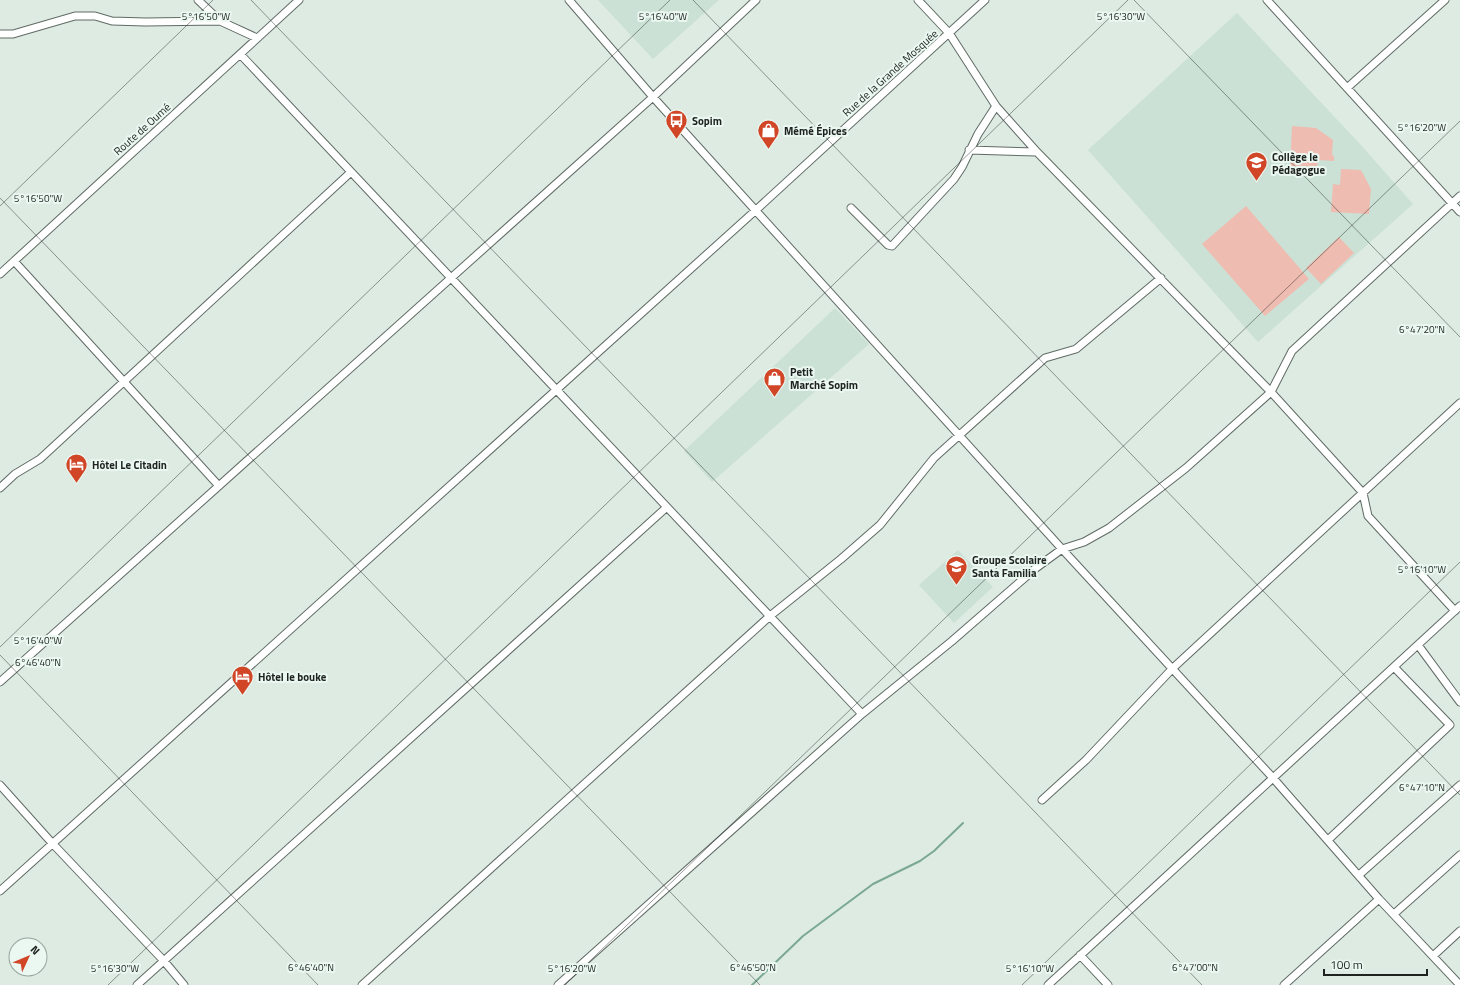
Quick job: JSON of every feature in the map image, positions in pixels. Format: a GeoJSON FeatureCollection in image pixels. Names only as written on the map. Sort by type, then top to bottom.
{"type":"FeatureCollection","features":[{"type":"Feature","properties":{"kind":"street"},"geometry":{"type":"LineString","coordinates":[[198,0],[220,21],[257,38]]}},
{"type":"Feature","properties":{"kind":"street","name":"Route de Oumé"},"geometry":{"type":"LineString","coordinates":[[0,274],[299,0]]}},
{"type":"Feature","properties":{"kind":"street"},"geometry":{"type":"LineString","coordinates":[[569,0],[756,210],[1062,548],[1273,778],[1379,899],[1460,985]]}},
{"type":"Feature","properties":{"kind":"street"},"geometry":{"type":"LineString","coordinates":[[0,682],[654,97],[756,0]]}},
{"type":"Feature","properties":{"kind":"street"},"geometry":{"type":"LineString","coordinates":[[918,0],[949,33],[996,106],[1037,152],[1271,392],[1362,493],[1368,516],[1458,608],[1048,985]]}},
{"type":"Feature","properties":{"kind":"street","name":"Rue de la Grande Mosquée"},"geometry":{"type":"LineString","coordinates":[[0,891],[756,210],[985,0]]}},
{"type":"Feature","properties":{"kind":"street"},"geometry":{"type":"LineString","coordinates":[[1267,0],[1460,212]]}},
{"type":"Feature","properties":{"kind":"street"},"geometry":{"type":"LineString","coordinates":[[1347,88],[1445,0]]}},
{"type":"Feature","properties":{"kind":"street"},"geometry":{"type":"LineString","coordinates":[[0,34],[13,34],[75,16],[95,16],[112,21],[220,21]]}},
{"type":"Feature","properties":{"kind":"street"},"geometry":{"type":"LineString","coordinates":[[240,54],[862,714]]}},
{"type":"Feature","properties":{"kind":"street"},"geometry":{"type":"LineString","coordinates":[[851,208],[888,245],[892,246],[954,179],[962,167],[969,150],[996,106]]}},
{"type":"Feature","properties":{"kind":"street"},"geometry":{"type":"LineString","coordinates":[[969,150],[1037,152]]}},
{"type":"Feature","properties":{"kind":"street"},"geometry":{"type":"LineString","coordinates":[[0,488],[16,474],[40,459],[351,172]]}},
{"type":"Feature","properties":{"kind":"street"},"geometry":{"type":"LineString","coordinates":[[558,985],[862,714],[952,641],[1036,568],[1062,548],[1084,542],[1109,528],[1186,468],[1271,392],[1292,351],[1460,196]]}},
{"type":"Feature","properties":{"kind":"street"},"geometry":{"type":"LineString","coordinates":[[14,261],[219,486]]}},
{"type":"Feature","properties":{"kind":"street"},"geometry":{"type":"LineString","coordinates":[[362,985],[770,616],[841,560],[880,525],[934,458],[1045,358],[1076,350],[1161,278]]}},
{"type":"Feature","properties":{"kind":"street"},"geometry":{"type":"LineString","coordinates":[[1042,800],[1086,760],[1173,668],[1460,403]]}},
{"type":"Feature","properties":{"kind":"street"},"geometry":{"type":"LineString","coordinates":[[138,985],[667,507]]}},
{"type":"Feature","properties":{"kind":"street"},"geometry":{"type":"LineString","coordinates":[[1418,645],[1460,702]]}},
{"type":"Feature","properties":{"kind":"street"},"geometry":{"type":"LineString","coordinates":[[1328,840],[1450,725],[1394,667]]}},
{"type":"Feature","properties":{"kind":"street"},"geometry":{"type":"LineString","coordinates":[[0,785],[52,843],[164,961],[184,985]]}},
{"type":"Feature","properties":{"kind":"street"},"geometry":{"type":"LineString","coordinates":[[1359,875],[1460,785]]}},
{"type":"Feature","properties":{"kind":"street"},"geometry":{"type":"LineString","coordinates":[[1394,914],[1460,855]]}},
{"type":"Feature","properties":{"kind":"street"},"geometry":{"type":"LineString","coordinates":[[1284,985],[1379,899]]}},
{"type":"Feature","properties":{"kind":"street"},"geometry":{"type":"LineString","coordinates":[[1433,956],[1460,931]]}},
{"type":"Feature","properties":{"kind":"street"},"geometry":{"type":"LineString","coordinates":[[1080,955],[1108,985]]}},
{"type":"Feature","properties":{"kind":"shaded area"},"geometry":{"type":"Polygon","coordinates":[[[598,0],[719,0],[653,59],[598,0]]]}},
{"type":"Feature","properties":{"kind":"shaded area","name":"Collège le Pédagogue"},"geometry":{"type":"Polygon","coordinates":[[[1237,13],[1360,144],[1413,204],[1258,342],[1088,150],[1237,13]]]}},
{"type":"Feature","properties":{"kind":"shaded area"},"geometry":{"type":"Polygon","coordinates":[[[1292,126],[1316,128],[1333,140],[1332,155],[1334,156],[1334,161],[1318,160],[1317,167],[1290,166],[1292,126]]]}},
{"type":"Feature","properties":{"kind":"shaded area"},"geometry":{"type":"Polygon","coordinates":[[[1341,169],[1361,170],[1371,189],[1369,214],[1331,212],[1333,184],[1340,185],[1341,169]]]}},
{"type":"Feature","properties":{"kind":"shaded area"},"geometry":{"type":"Polygon","coordinates":[[[1246,206],[1309,279],[1265,316],[1202,244],[1246,206]]]}},
{"type":"Feature","properties":{"kind":"shaded area"},"geometry":{"type":"Polygon","coordinates":[[[1339,237],[1354,253],[1321,284],[1306,268],[1339,237]]]}},
{"type":"Feature","properties":{"kind":"shaded area","name":"Petit Marché Sopim"},"geometry":{"type":"Polygon","coordinates":[[[835,308],[869,344],[712,482],[684,451],[835,308]]]}},
{"type":"Feature","properties":{"kind":"shaded area","name":"Groupe Scolaire Santa Familia"},"geometry":{"type":"Polygon","coordinates":[[[958,550],[993,587],[954,623],[919,585],[958,550]]]}},
{"type":"Feature","properties":{"kind":"waterway"},"geometry":{"type":"LineString","coordinates":[[752,985],[803,936],[873,884],[920,861],[934,851],[963,823]]}},
{"type":"Feature","properties":{"kind":"place","name":"Sopim"},"geometry":{"type":"Point","coordinates":[677,140]}},
{"type":"Feature","properties":{"kind":"place","name":"Mémé Épices"},"geometry":{"type":"Point","coordinates":[769,150]}},
{"type":"Feature","properties":{"kind":"place","name":"Collège le Pédagogue"},"geometry":{"type":"Point","coordinates":[1256,182]}},
{"type":"Feature","properties":{"kind":"place","name":"Petit Marché Sopim"},"geometry":{"type":"Point","coordinates":[774,398]}},
{"type":"Feature","properties":{"kind":"place","name":"Hôtel Le Citadin"},"geometry":{"type":"Point","coordinates":[76,484]}},
{"type":"Feature","properties":{"kind":"place","name":"Groupe Scolaire Santa Familia"},"geometry":{"type":"Point","coordinates":[956,586]}},
{"type":"Feature","properties":{"kind":"place","name":"Hôtel le bouke"},"geometry":{"type":"Point","coordinates":[243,696]}}]}
